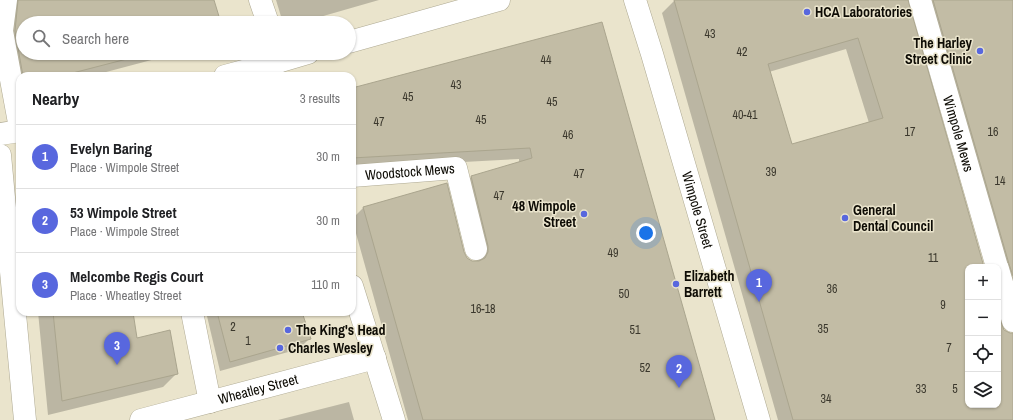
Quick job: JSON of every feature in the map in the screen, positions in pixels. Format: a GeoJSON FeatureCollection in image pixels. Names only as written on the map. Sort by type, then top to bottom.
{"type":"FeatureCollection","features":[{"type":"Feature","properties":{"kind":"street"},"geometry":{"type":"LineString","coordinates":[[6,0],[2,31],[16,107]]}},
{"type":"Feature","properties":{"kind":"street"},"geometry":{"type":"LineString","coordinates":[[260,0],[266,16]]}},
{"type":"Feature","properties":{"kind":"street"},"geometry":{"type":"LineString","coordinates":[[356,40],[499,0]]}},
{"type":"Feature","properties":{"kind":"street","name":"Wimpole Street"},"geometry":{"type":"LineString","coordinates":[[635,0],[657,70],[759,420]]}},
{"type":"Feature","properties":{"kind":"street","name":"Wimpole Mews"},"geometry":{"type":"LineString","coordinates":[[920,0],[997,264]]}},
{"type":"Feature","properties":{"kind":"street"},"geometry":{"type":"LineString","coordinates":[[243,72],[282,63]]}},
{"type":"Feature","properties":{"kind":"street"},"geometry":{"type":"LineString","coordinates":[[0,134],[16,130]]}},
{"type":"Feature","properties":{"kind":"street"},"geometry":{"type":"LineString","coordinates":[[0,155],[24,420]]}},
{"type":"Feature","properties":{"kind":"street","name":"Woodstock Mews"},"geometry":{"type":"LineString","coordinates":[[356,176],[456,168],[476,249]]}},
{"type":"Feature","properties":{"kind":"street","name":"Wimpole Mews"},"geometry":{"type":"LineString","coordinates":[[1001,279],[1013,321]]}},
{"type":"Feature","properties":{"kind":"street"},"geometry":{"type":"LineString","coordinates":[[356,299],[394,420]]}},
{"type":"Feature","properties":{"kind":"street"},"geometry":{"type":"LineString","coordinates":[[193,316],[210,402]]}},
{"type":"Feature","properties":{"kind":"street","name":"Wheatley Street"},"geometry":{"type":"LineString","coordinates":[[141,420],[375,358]]}},
{"type":"Feature","properties":{"kind":"building"},"geometry":{"type":"Polygon","coordinates":[[[18,0],[214,0],[219,16],[16,16],[18,0]]]}},
{"type":"Feature","properties":{"kind":"building"},"geometry":{"type":"Polygon","coordinates":[[[674,0],[908,0],[983,264],[965,264],[965,408],[1001,408],[1001,322],[1004,330],[1013,333],[1013,420],[793,420],[674,0]],[[858,38],[768,64],[792,144],[883,118],[858,38]]]}},
{"type":"Feature","properties":{"kind":"building","name":"The Harley Street Clinic"},"geometry":{"type":"Polygon","coordinates":[[[933,0],[1013,0],[1013,276],[1009,264],[933,0]]]}},
{"type":"Feature","properties":{"kind":"building"},"geometry":{"type":"Polygon","coordinates":[[[602,22],[715,420],[423,420],[363,207],[447,183],[464,252],[467,258],[472,261],[479,261],[485,258],[488,252],[488,246],[471,176],[532,158],[530,148],[356,158],[356,87],[602,22]]]}},
{"type":"Feature","properties":{"kind":"building"},"geometry":{"type":"Polygon","coordinates":[[[20,60],[123,60],[76,72],[22,72],[20,60]]]}},
{"type":"Feature","properties":{"kind":"building"},"geometry":{"type":"Polygon","coordinates":[[[53,316],[134,316],[137,338],[170,330],[178,374],[62,401],[53,316]]]}},
{"type":"Feature","properties":{"kind":"building"},"geometry":{"type":"Polygon","coordinates":[[[218,316],[303,316],[311,339],[230,362],[218,316]]]}},
{"type":"Feature","properties":{"kind":"place","name":"HCA Laboratories"},"geometry":{"type":"Point","coordinates":[807,12]}},
{"type":"Feature","properties":{"kind":"place","name":"The Harley Street Clinic"},"geometry":{"type":"Point","coordinates":[980,51]}},
{"type":"Feature","properties":{"kind":"place","name":"48 Wimpole Street"},"geometry":{"type":"Point","coordinates":[584,214]}},
{"type":"Feature","properties":{"kind":"place","name":"General Dental Council"},"geometry":{"type":"Point","coordinates":[845,218]}},
{"type":"Feature","properties":{"kind":"place","name":"Elizabeth Barrett"},"geometry":{"type":"Point","coordinates":[676,284]}},
{"type":"Feature","properties":{"kind":"place","name":"Evelyn Baring"},"geometry":{"type":"Point","coordinates":[759,302]}},
{"type":"Feature","properties":{"kind":"place","name":"The King's Head"},"geometry":{"type":"Point","coordinates":[288,330]}},
{"type":"Feature","properties":{"kind":"place","name":"Charles Wesley"},"geometry":{"type":"Point","coordinates":[280,348]}},
{"type":"Feature","properties":{"kind":"place","name":"Melcombe Regis Court"},"geometry":{"type":"Point","coordinates":[117,365]}},
{"type":"Feature","properties":{"kind":"place","name":"53 Wimpole Street"},"geometry":{"type":"Point","coordinates":[679,388]}}]}
